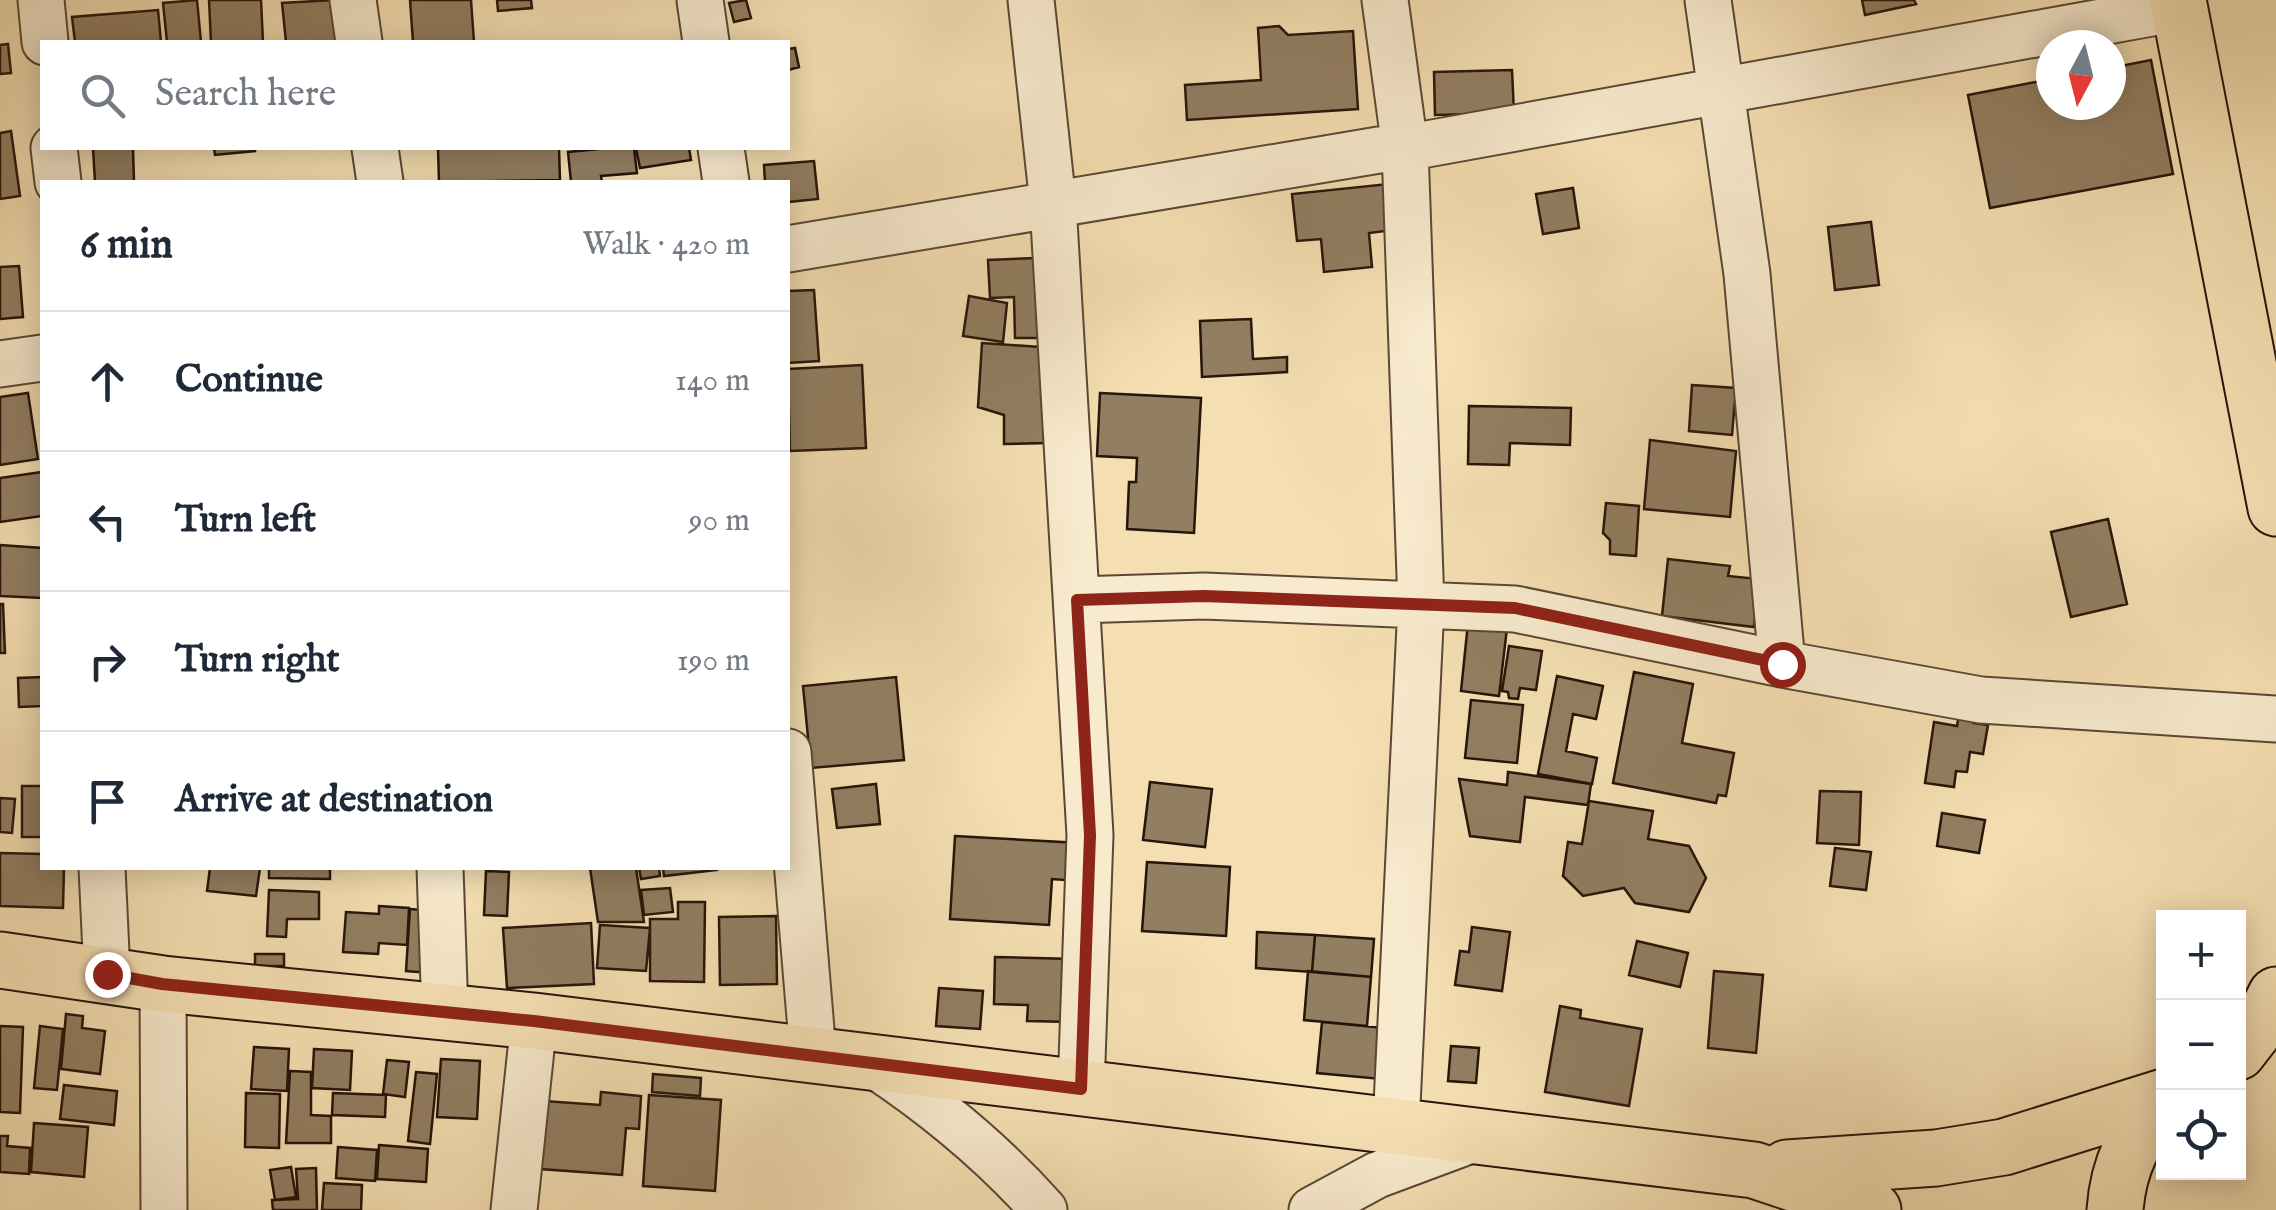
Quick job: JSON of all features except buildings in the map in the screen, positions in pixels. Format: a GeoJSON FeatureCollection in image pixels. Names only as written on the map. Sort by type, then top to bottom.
{"type":"FeatureCollection","features":[{"type":"Feature","properties":{"kind":"main road"},"geometry":{"type":"LineString","coordinates":[[2179,4],[2276,508]]}},
{"type":"Feature","properties":{"kind":"main road"},"geometry":{"type":"LineString","coordinates":[[0,960],[162,984],[534,1021],[1754,1170],[1936,1158],[2004,1147],[2156,1103]]}},
{"type":"Feature","properties":{"kind":"main road"},"geometry":{"type":"LineString","coordinates":[[2246,1041],[2276,995]]}},
{"type":"Feature","properties":{"kind":"main road"},"geometry":{"type":"LineString","coordinates":[[2246,1050],[2276,1042]]}},
{"type":"Feature","properties":{"kind":"main road"},"geometry":{"type":"LineString","coordinates":[[2116,1210],[2120,1178],[2130,1148],[2156,1110]]}},
{"type":"Feature","properties":{"kind":"main road"},"geometry":{"type":"LineString","coordinates":[[1754,1170],[1873,1210]]}},
{"type":"Feature","properties":{"kind":"street"},"geometry":{"type":"LineString","coordinates":[[40,0],[44,40]]}},
{"type":"Feature","properties":{"kind":"street"},"geometry":{"type":"LineString","coordinates":[[353,0],[359,40]]}},
{"type":"Feature","properties":{"kind":"street"},"geometry":{"type":"LineString","coordinates":[[700,0],[706,40]]}},
{"type":"Feature","properties":{"kind":"street"},"geometry":{"type":"LineString","coordinates":[[1031,0],[1053,204],[1090,835],[1081,1089]]}},
{"type":"Feature","properties":{"kind":"street"},"geometry":{"type":"LineString","coordinates":[[1385,0],[1405,148],[1421,604],[1396,1126]]}},
{"type":"Feature","properties":{"kind":"street"},"geometry":{"type":"LineString","coordinates":[[1708,0],[1748,274],[1782,664]]}},
{"type":"Feature","properties":{"kind":"street"},"geometry":{"type":"LineString","coordinates":[[790,249],[1405,148],[2179,4]]}},
{"type":"Feature","properties":{"kind":"street"},"geometry":{"type":"LineString","coordinates":[[54,150],[58,180]]}},
{"type":"Feature","properties":{"kind":"street"},"geometry":{"type":"LineString","coordinates":[[375,150],[380,180]]}},
{"type":"Feature","properties":{"kind":"street"},"geometry":{"type":"LineString","coordinates":[[721,150],[726,180]]}},
{"type":"Feature","properties":{"kind":"street"},"geometry":{"type":"LineString","coordinates":[[0,364],[40,358]]}},
{"type":"Feature","properties":{"kind":"street"},"geometry":{"type":"LineString","coordinates":[[1077,600],[1204,596],[1515,608],[1782,664],[1981,700],[2276,718]]}},
{"type":"Feature","properties":{"kind":"street"},"geometry":{"type":"LineString","coordinates":[[790,775],[814,1054]]}},
{"type":"Feature","properties":{"kind":"street"},"geometry":{"type":"LineString","coordinates":[[102,870],[107,974]]}},
{"type":"Feature","properties":{"kind":"street"},"geometry":{"type":"LineString","coordinates":[[440,870],[445,1014]]}},
{"type":"Feature","properties":{"kind":"street"},"geometry":{"type":"LineString","coordinates":[[162,984],[164,1210]]}},
{"type":"Feature","properties":{"kind":"street"},"geometry":{"type":"LineString","coordinates":[[514,1210],[534,1021]]}},
{"type":"Feature","properties":{"kind":"street"},"geometry":{"type":"LineString","coordinates":[[873,1064],[965,1134],[1044,1210]]}},
{"type":"Feature","properties":{"kind":"street"},"geometry":{"type":"LineString","coordinates":[[1312,1210],[1377,1175],[1480,1136]]}},
{"type":"Feature","properties":{"kind":"route"},"geometry":{"type":"LineString","coordinates":[[107,974],[162,984],[534,1021],[1081,1089],[1090,835],[1077,600],[1204,596],[1515,608],[1782,664]]}}]}
